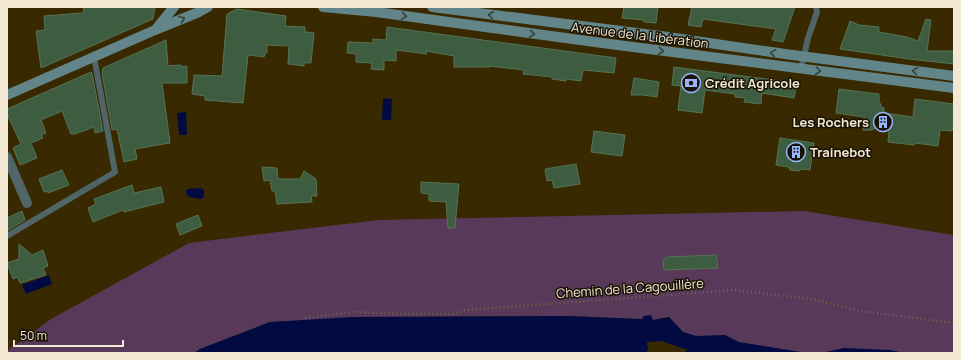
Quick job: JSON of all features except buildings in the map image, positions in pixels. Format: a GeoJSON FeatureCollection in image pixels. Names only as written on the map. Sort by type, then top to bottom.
{"type":"FeatureCollection","features":[{"type":"Feature","properties":{"kind":"main road"},"geometry":{"type":"LineString","coordinates":[[155,30],[174,7]]}},
{"type":"Feature","properties":{"kind":"main road"},"geometry":{"type":"LineString","coordinates":[[7,95],[208,7]]}},
{"type":"Feature","properties":{"kind":"main road","name":"Avenue de la Libération"},"geometry":{"type":"LineString","coordinates":[[323,7],[376,12],[602,44],[954,88]]}},
{"type":"Feature","properties":{"kind":"main road","name":"Avenue de la Libération"},"geometry":{"type":"LineString","coordinates":[[432,7],[954,76]]}},
{"type":"Feature","properties":{"kind":"street"},"geometry":{"type":"LineString","coordinates":[[7,157],[27,203]]}},
{"type":"Feature","properties":{"kind":"lane"},"geometry":{"type":"LineString","coordinates":[[802,69],[803,57],[808,38],[817,12],[816,7]]}},
{"type":"Feature","properties":{"kind":"lane"},"geometry":{"type":"LineString","coordinates":[[504,30],[507,17]]}},
{"type":"Feature","properties":{"kind":"lane"},"geometry":{"type":"LineString","coordinates":[[602,44],[604,29]]}},
{"type":"Feature","properties":{"kind":"lane"},"geometry":{"type":"LineString","coordinates":[[755,63],[757,50]]}},
{"type":"Feature","properties":{"kind":"lane"},"geometry":{"type":"LineString","coordinates":[[7,236],[115,172],[94,57]]}},
{"type":"Feature","properties":{"kind":"lane"},"geometry":{"type":"LineString","coordinates":[[893,80],[895,68]]}},
{"type":"Feature","properties":{"kind":"path","name":"Chemin de la Cagouillère"},"geometry":{"type":"LineString","coordinates":[[305,318],[354,312],[455,314],[465,310],[735,290],[818,300],[859,311],[954,323]]}},
{"type":"Feature","properties":{"kind":"shaded area"},"geometry":{"type":"Polygon","coordinates":[[[383,98],[392,99],[391,120],[382,120],[383,98]]]}},
{"type":"Feature","properties":{"kind":"shaded area"},"geometry":{"type":"Polygon","coordinates":[[[186,112],[187,135],[179,135],[177,113],[186,112]]]}},
{"type":"Feature","properties":{"kind":"shaded area"},"geometry":{"type":"Polygon","coordinates":[[[200,188],[204,191],[204,197],[201,199],[189,197],[186,194],[188,189],[200,188]]]}},
{"type":"Feature","properties":{"kind":"shaded area"},"geometry":{"type":"Polygon","coordinates":[[[804,211],[954,235],[954,353],[697,353],[695,336],[683,332],[669,317],[653,320],[567,316],[414,317],[270,322],[200,349],[194,353],[7,353],[7,351],[51,319],[189,243],[378,220],[804,211]]]}},
{"type":"Feature","properties":{"kind":"shaded area"},"geometry":{"type":"Polygon","coordinates":[[[49,275],[52,284],[26,294],[22,285],[49,275]]]}},
{"type":"Feature","properties":{"kind":"shaded area"},"geometry":{"type":"Polygon","coordinates":[[[651,315],[653,320],[669,317],[683,332],[696,336],[725,335],[739,342],[807,353],[682,353],[688,350],[661,341],[647,342],[648,349],[646,353],[194,353],[200,349],[270,322],[353,317],[567,316],[642,319],[644,316],[651,315]]]}},
{"type":"Feature","properties":{"kind":"shaded area"},"geometry":{"type":"Polygon","coordinates":[[[844,348],[891,350],[904,353],[821,353],[844,348]]]}},
{"type":"Feature","properties":{"kind":"place","name":"Crédit Agricole"},"geometry":{"type":"Point","coordinates":[691,83]}},
{"type":"Feature","properties":{"kind":"place","name":"Les Rochers"},"geometry":{"type":"Point","coordinates":[883,122]}},
{"type":"Feature","properties":{"kind":"place","name":"Trainebot"},"geometry":{"type":"Point","coordinates":[796,152]}}]}
